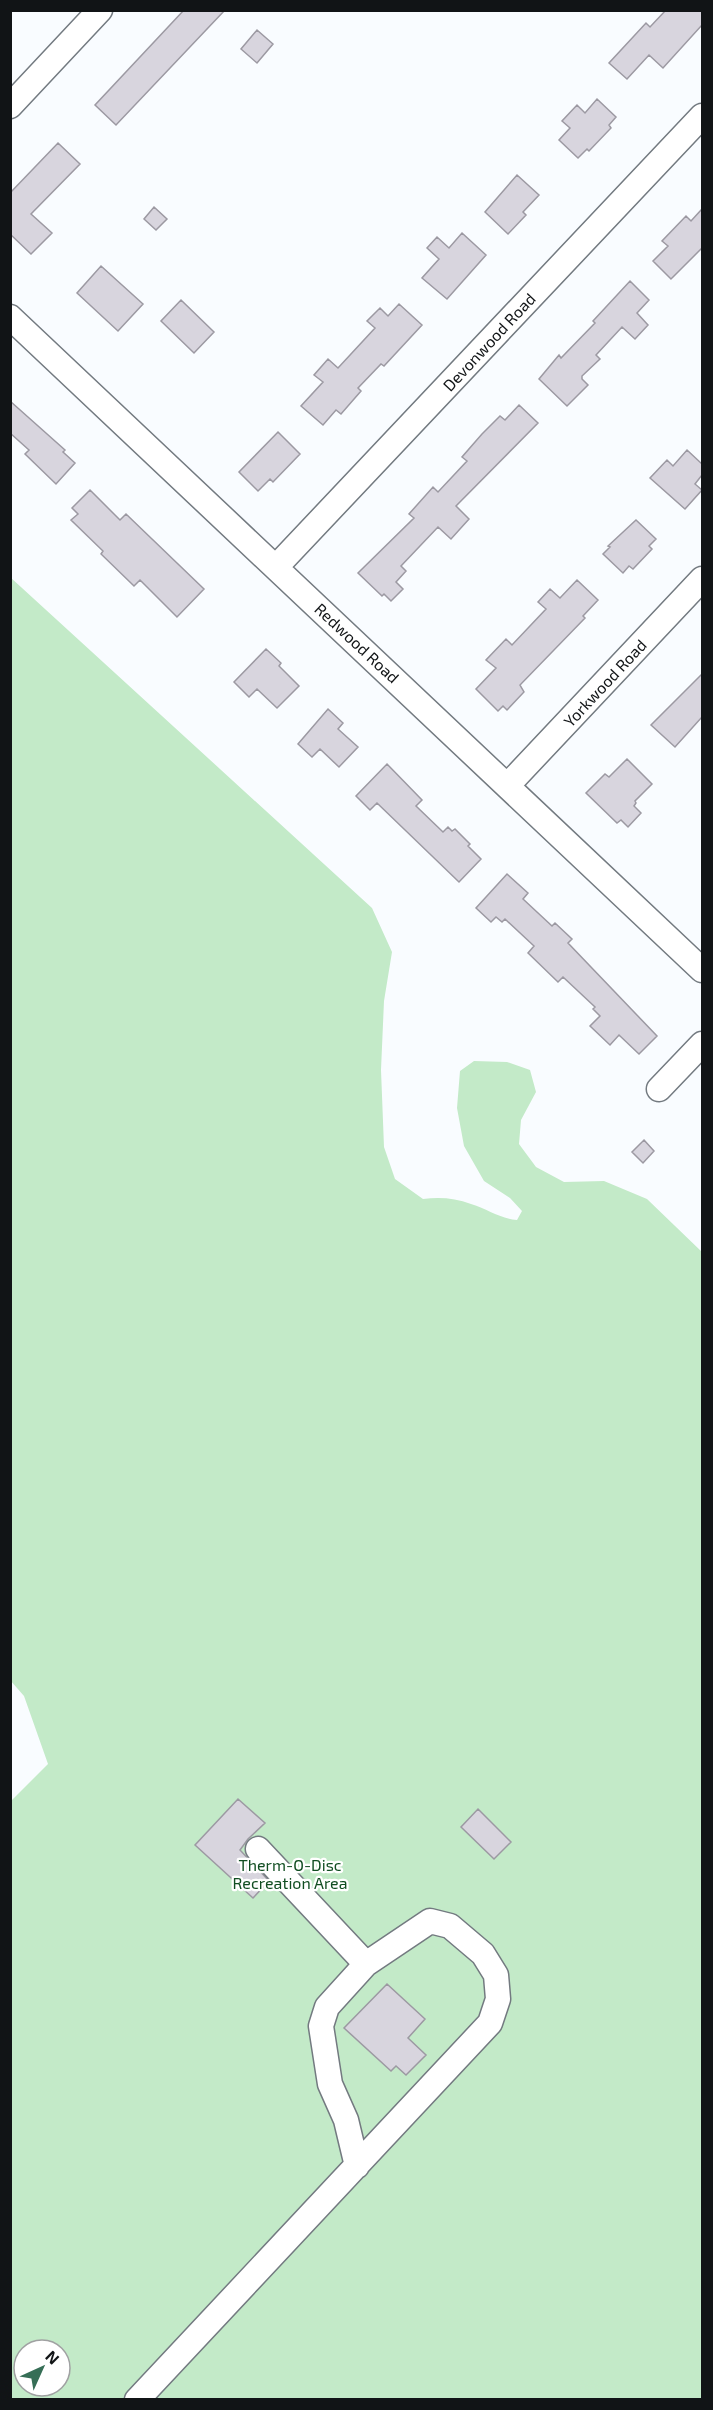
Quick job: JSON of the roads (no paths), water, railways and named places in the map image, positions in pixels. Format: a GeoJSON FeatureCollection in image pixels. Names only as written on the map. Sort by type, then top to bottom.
{"type":"FeatureCollection","features":[{"type":"Feature","properties":{"kind":"street"},"geometry":{"type":"LineString","coordinates":[[10,106],[100,10]]}},
{"type":"Feature","properties":{"kind":"street","name":"Devonwood Road"},"geometry":{"type":"LineString","coordinates":[[276,567],[702,116]]}},
{"type":"Feature","properties":{"kind":"street","name":"Redwood Road"},"geometry":{"type":"LineString","coordinates":[[10,317],[702,970]]}},
{"type":"Feature","properties":{"kind":"street","name":"Yorkwood Road"},"geometry":{"type":"LineString","coordinates":[[507,786],[702,579]]}},
{"type":"Feature","properties":{"kind":"street"},"geometry":{"type":"LineString","coordinates":[[659,1089],[702,1044]]}},
{"type":"Feature","properties":{"kind":"street"},"geometry":{"type":"LineString","coordinates":[[258,1849],[366,1964]]}},
{"type":"Feature","properties":{"kind":"street"},"geometry":{"type":"LineString","coordinates":[[137,2400],[357,2166],[490,2023],[498,1999],[496,1975],[483,1954],[450,1926],[430,1921],[366,1964],[327,2007],[321,2026],[330,2084],[346,2120],[357,2166]]}},
{"type":"Feature","properties":{"kind":"park label","name":"Therm-O-Disc Recreation Area"},"geometry":{"type":"Point","coordinates":[290,1874]}}]}
